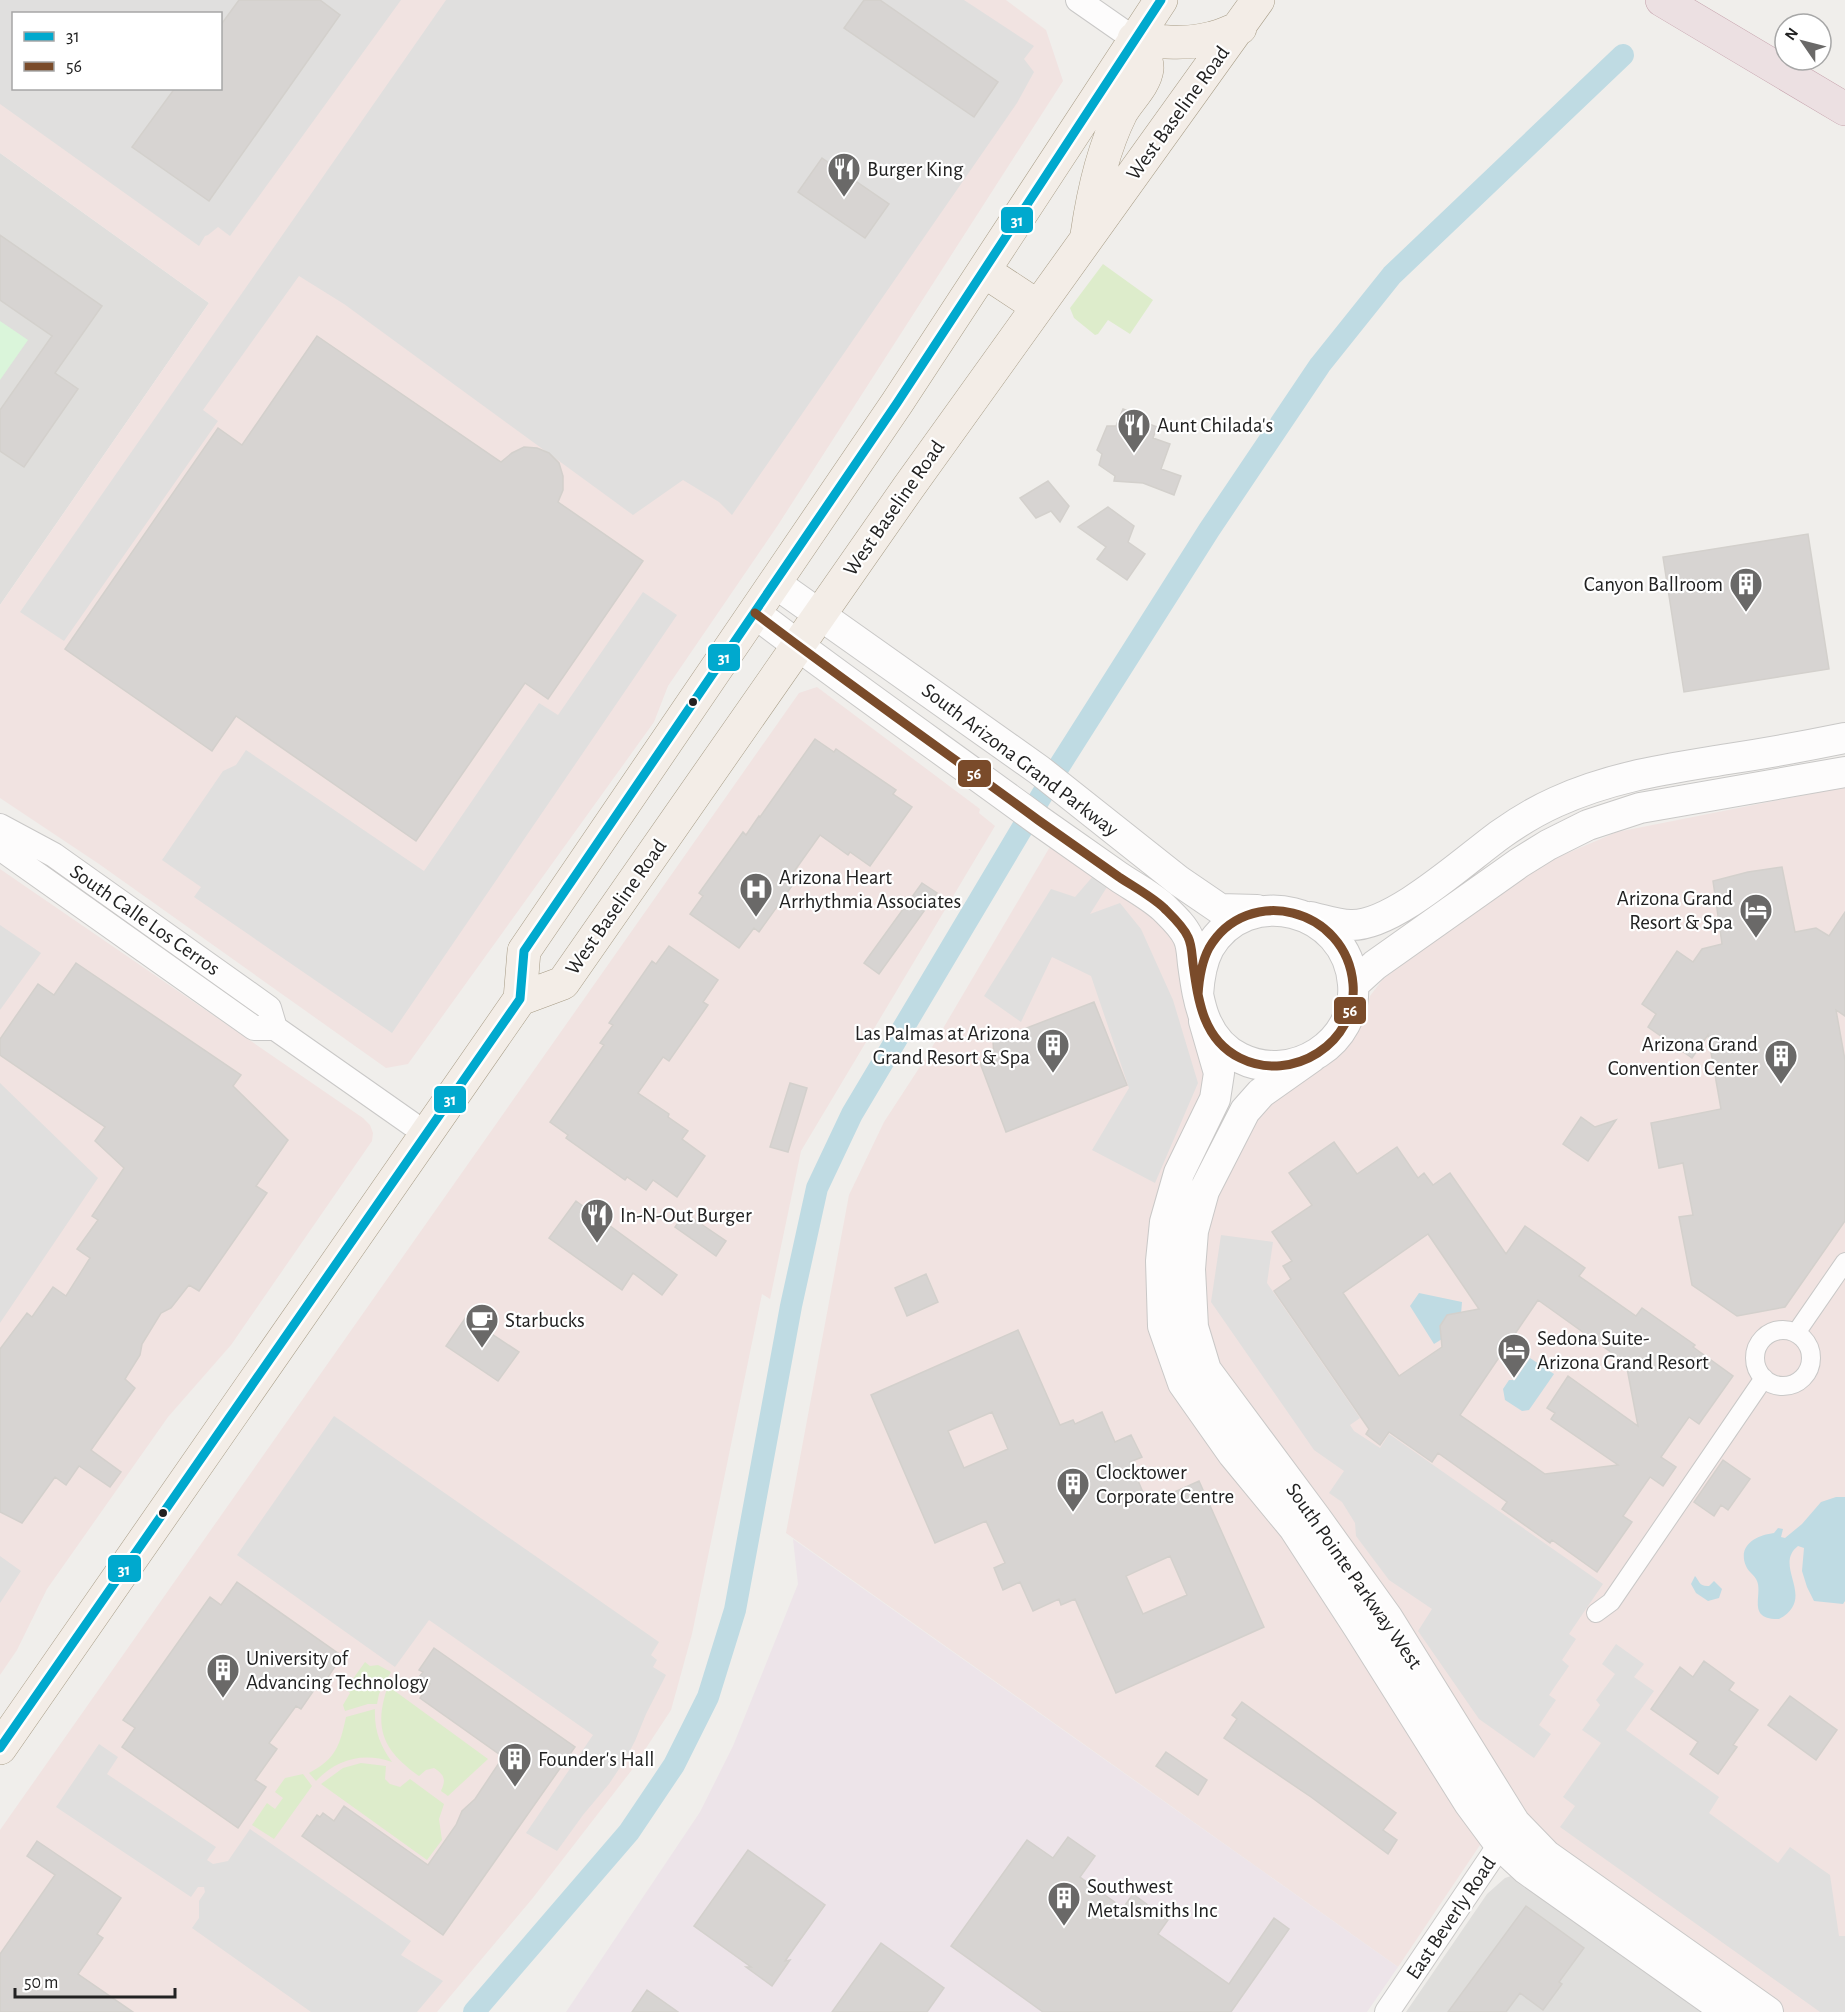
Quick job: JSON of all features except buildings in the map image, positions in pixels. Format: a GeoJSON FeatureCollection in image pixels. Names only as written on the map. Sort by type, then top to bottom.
{"type":"FeatureCollection","features":[{"type":"Feature","properties":{"kind":"highway"},"geometry":{"type":"LineString","coordinates":[[1662,0],[1845,109]]}},
{"type":"Feature","properties":{"kind":"main road"},"geometry":{"type":"LineString","coordinates":[[0,1749],[520,999],[524,951],[755,613],[984,271],[1161,0]]}},
{"type":"Feature","properties":{"kind":"main road","name":"West Baseline Road"},"geometry":{"type":"LineString","coordinates":[[520,999],[563,983],[819,614],[1037,306],[1087,240],[1258,0]]}},
{"type":"Feature","properties":{"kind":"main road"},"geometry":{"type":"LineString","coordinates":[[1134,39],[1168,43],[1190,41],[1212,38],[1240,28]]}},
{"type":"Feature","properties":{"kind":"main road"},"geometry":{"type":"LineString","coordinates":[[1087,240],[1092,200],[1106,151],[1122,112],[1147,72],[1147,62],[1134,39]]}},
{"type":"Feature","properties":{"kind":"main road"},"geometry":{"type":"LineString","coordinates":[[984,271],[1037,306]]}},
{"type":"Feature","properties":{"kind":"street"},"geometry":{"type":"LineString","coordinates":[[1078,0],[1134,39]]}},
{"type":"Feature","properties":{"kind":"street","name":"South Arizona Grand Parkway"},"geometry":{"type":"LineString","coordinates":[[775,583],[1050,779],[1179,881],[1220,909],[1289,911],[1352,925],[1376,920],[1396,910],[1455,871],[1502,833],[1556,802],[1598,786],[1654,770],[1727,760],[1845,738]]}},
{"type":"Feature","properties":{"kind":"street","name":"South Arizona Grand Parkway"},"geometry":{"type":"LineString","coordinates":[[755,613],[1161,906],[1183,928],[1190,940],[1201,1008],[1219,1042],[1239,1058],[1263,1066],[1288,1066],[1312,1057],[1330,1045],[1343,1027],[1351,1008],[1353,985],[1350,963],[1340,943],[1324,927],[1305,916]]}},
{"type":"Feature","properties":{"kind":"street"},"geometry":{"type":"LineString","coordinates":[[1353,985],[1375,965],[1519,863],[1578,830],[1640,808],[1845,772]]}},
{"type":"Feature","properties":{"kind":"street","name":"South Calle Los Cerros"},"geometry":{"type":"LineString","coordinates":[[0,826],[54,855],[269,1008],[275,1028]]}},
{"type":"Feature","properties":{"kind":"street","name":"South Calle Los Cerros"},"geometry":{"type":"LineString","coordinates":[[0,848],[254,1028],[275,1028],[426,1134]]}},
{"type":"Feature","properties":{"kind":"street"},"geometry":{"type":"LineString","coordinates":[[54,886],[72,884],[100,901],[134,912],[158,959]]}},
{"type":"Feature","properties":{"kind":"street","name":"South Arizona Grand Parkway"},"geometry":{"type":"LineString","coordinates":[[1201,1008],[1200,970],[1210,947],[1226,928],[1248,915],[1272,910]]}},
{"type":"Feature","properties":{"kind":"street","name":"South Pointe Parkway West"},"geometry":{"type":"LineString","coordinates":[[1201,1008],[1219,1073],[1215,1099],[1179,1173],[1165,1222],[1161,1261],[1163,1326],[1183,1383],[1233,1454],[1294,1528],[1468,1803],[1508,1834],[1546,1855],[1768,2012]]}},
{"type":"Feature","properties":{"kind":"street","name":"South Pointe Parkway West"},"geometry":{"type":"LineString","coordinates":[[1312,1057],[1261,1093],[1245,1112],[1204,1191],[1193,1231],[1190,1269],[1192,1327],[1206,1370],[1387,1617],[1526,1869],[1728,2012]]}},
{"type":"Feature","properties":{"kind":"street"},"geometry":{"type":"LineString","coordinates":[[1796,1333],[1845,1262]]}},
{"type":"Feature","properties":{"kind":"street"},"geometry":{"type":"LineString","coordinates":[[1781,1330],[1796,1333],[1807,1344],[1810,1352],[1810,1360],[1803,1376],[1789,1385],[1772,1383],[1764,1378],[1755,1361],[1755,1354],[1761,1341],[1773,1332],[1781,1330]]}},
{"type":"Feature","properties":{"kind":"street"},"geometry":{"type":"LineString","coordinates":[[1596,1613],[1611,1602],[1764,1378]]}},
{"type":"Feature","properties":{"kind":"street","name":"East Beverly Road"},"geometry":{"type":"LineString","coordinates":[[1387,2012],[1508,1834]]}},
{"type":"Feature","properties":{"kind":"shaded area"},"geometry":{"type":"Polygon","coordinates":[[[0,0],[1006,0],[1046,30],[1063,81],[778,525],[668,686],[654,722],[408,1064],[386,1068],[99,864],[0,798],[0,605],[209,303],[0,153],[0,0]]]}},
{"type":"Feature","properties":{"kind":"shaded area"},"geometry":{"type":"Polygon","coordinates":[[[0,0],[401,0],[230,236],[218,227],[205,236],[199,246],[0,104],[0,0]]]}},
{"type":"Feature","properties":{"kind":"shaded area"},"geometry":{"type":"Polygon","coordinates":[[[446,0],[964,0],[1034,46],[1024,59],[1034,72],[1017,103],[732,515],[719,502],[683,480],[633,515],[344,304],[299,276],[203,410],[218,421],[64,641],[20,612],[446,0]]]}},
{"type":"Feature","properties":{"kind":"shaded area"},"geometry":{"type":"Polygon","coordinates":[[[0,153],[209,303],[0,605],[0,153]]]}},
{"type":"Feature","properties":{"kind":"shaded area"},"geometry":{"type":"Polygon","coordinates":[[[643,592],[677,615],[392,1033],[194,897],[201,887],[162,860],[223,771],[236,765],[246,750],[424,871],[539,703],[558,715],[643,592]]]}},
{"type":"Feature","properties":{"kind":"shaded area"},"geometry":{"type":"Polygon","coordinates":[[[817,687],[980,809],[979,813],[995,826],[801,1151],[770,1299],[762,1294],[692,1634],[671,1710],[631,1771],[532,1899],[437,2012],[0,2012],[0,1830],[799,693],[817,687]]]}},
{"type":"Feature","properties":{"kind":"shaded area"},"geometry":{"type":"Polygon","coordinates":[[[1845,787],[1845,2012],[1780,2012],[1535,1833],[1214,1367],[1195,1274],[1220,1187],[1256,1116],[1361,1023],[1370,996],[1383,979],[1535,867],[1617,832],[1845,787]]]}},
{"type":"Feature","properties":{"kind":"shaded area"},"geometry":{"type":"Polygon","coordinates":[[[1051,845],[1171,929],[1180,947],[1185,1007],[1210,1085],[1154,1242],[1284,1525],[1481,1838],[1480,1845],[1398,1967],[786,1533],[849,1195],[884,1122],[925,1059],[1051,845]]]}},
{"type":"Feature","properties":{"kind":"shaded area"},"geometry":{"type":"Polygon","coordinates":[[[0,869],[363,1118],[370,1125],[373,1133],[372,1141],[231,1345],[168,1417],[47,1589],[17,1650],[0,1675],[0,869]]]}},
{"type":"Feature","properties":{"kind":"shaded area"},"geometry":{"type":"Polygon","coordinates":[[[1094,875],[1107,887],[1090,914],[1120,903],[1141,929],[1173,1000],[1198,1083],[1155,1183],[1092,1150],[1129,1088],[1091,976],[1052,957],[1021,1022],[984,996],[1051,889],[1075,897],[1094,875]]]}},
{"type":"Feature","properties":{"kind":"shaded area"},"geometry":{"type":"Polygon","coordinates":[[[0,925],[41,953],[0,1010],[0,925]]]}},
{"type":"Feature","properties":{"kind":"shaded area"},"geometry":{"type":"Polygon","coordinates":[[[0,1083],[98,1178],[0,1323],[0,1083]]]}},
{"type":"Feature","properties":{"kind":"shaded area"},"geometry":{"type":"Polygon","coordinates":[[[1221,1235],[1273,1242],[1267,1283],[1360,1418],[1350,1425],[1354,1431],[1380,1448],[1389,1434],[1603,1584],[1569,1634],[1576,1639],[1562,1660],[1569,1666],[1549,1695],[1556,1700],[1539,1725],[1551,1734],[1534,1758],[1479,1719],[1418,1631],[1432,1609],[1389,1580],[1356,1536],[1355,1523],[1342,1502],[1329,1493],[1344,1471],[1314,1450],[1211,1302],[1221,1235]]]}},
{"type":"Feature","properties":{"kind":"shaded area"},"geometry":{"type":"Polygon","coordinates":[[[334,1416],[659,1642],[651,1655],[657,1660],[653,1667],[666,1675],[635,1741],[609,1784],[557,1851],[526,1833],[593,1735],[429,1620],[395,1667],[237,1555],[334,1416]]]}},
{"type":"Feature","properties":{"kind":"shaded area"},"geometry":{"type":"Polygon","coordinates":[[[793,1539],[1398,1967],[1367,2012],[566,2012],[700,1812],[733,1746],[798,1584],[793,1539]]]}},
{"type":"Feature","properties":{"kind":"shaded area"},"geometry":{"type":"Polygon","coordinates":[[[0,1556],[21,1571],[0,1603],[0,1556]]]}},
{"type":"Feature","properties":{"kind":"shaded area"},"geometry":{"type":"Polygon","coordinates":[[[1616,1644],[1644,1664],[1634,1677],[1654,1691],[1626,1730],[1719,1797],[1709,1813],[1778,1863],[1790,1847],[1830,1875],[1839,1936],[1845,1936],[1845,2012],[1820,2012],[1560,1827],[1575,1806],[1563,1797],[1601,1743],[1582,1730],[1600,1705],[1596,1700],[1615,1674],[1602,1664],[1616,1644]]]}},
{"type":"Feature","properties":{"kind":"shaded area"},"geometry":{"type":"Polygon","coordinates":[[[99,1744],[118,1757],[107,1774],[216,1847],[207,1860],[213,1864],[228,1861],[250,1829],[411,1941],[401,1955],[443,1981],[417,2012],[311,2012],[192,1928],[199,1918],[199,1901],[205,1892],[204,1887],[198,1887],[191,1897],[56,1807],[99,1744]]]}},
{"type":"Feature","properties":{"kind":"shaded area"},"geometry":{"type":"Polygon","coordinates":[[[1514,1875],[1713,2012],[1406,2012],[1487,1894],[1505,1878],[1514,1875]]]}},
{"type":"Feature","properties":{"kind":"green space"},"geometry":{"type":"Polygon","coordinates":[[[1103,264],[1153,300],[1130,334],[1108,320],[1095,335],[1074,318],[1070,308],[1103,264]]]}},
{"type":"Feature","properties":{"kind":"green space"},"geometry":{"type":"Polygon","coordinates":[[[0,321],[28,340],[0,380],[0,321]]]}},
{"type":"Feature","properties":{"kind":"green space"},"geometry":{"type":"Polygon","coordinates":[[[365,1662],[370,1666],[378,1665],[391,1672],[379,1694],[377,1704],[368,1704],[345,1711],[343,1705],[350,1693],[348,1691],[350,1683],[365,1662]]]}},
{"type":"Feature","properties":{"kind":"green space"},"geometry":{"type":"Polygon","coordinates":[[[388,1686],[488,1759],[448,1796],[441,1791],[444,1778],[438,1771],[434,1768],[426,1770],[419,1776],[389,1748],[384,1737],[381,1714],[388,1686]]]}},
{"type":"Feature","properties":{"kind":"green space"},"geometry":{"type":"Polygon","coordinates":[[[375,1709],[379,1737],[392,1762],[371,1758],[351,1760],[333,1767],[316,1781],[309,1773],[331,1757],[339,1743],[346,1717],[375,1709]]]}},
{"type":"Feature","properties":{"kind":"green space"},"geometry":{"type":"Polygon","coordinates":[[[361,1763],[386,1766],[385,1779],[390,1784],[400,1787],[410,1779],[444,1804],[439,1819],[442,1840],[427,1860],[321,1784],[343,1768],[361,1763]]]}},
{"type":"Feature","properties":{"kind":"green space"},"geometry":{"type":"Polygon","coordinates":[[[303,1774],[312,1786],[274,1839],[252,1825],[267,1803],[275,1809],[283,1798],[275,1792],[285,1778],[303,1774]]]}},
{"type":"Feature","properties":{"kind":"water"},"geometry":{"type":"Polygon","coordinates":[[[1419,1293],[1462,1302],[1461,1314],[1447,1315],[1440,1326],[1442,1339],[1434,1344],[1410,1306],[1419,1293]]]}},
{"type":"Feature","properties":{"kind":"water"},"geometry":{"type":"Polygon","coordinates":[[[1530,1358],[1554,1374],[1529,1410],[1522,1411],[1505,1400],[1503,1389],[1509,1380],[1515,1380],[1530,1358]]]}},
{"type":"Feature","properties":{"kind":"water"},"geometry":{"type":"Polygon","coordinates":[[[1836,1497],[1845,1497],[1845,1601],[1843,1604],[1814,1601],[1802,1571],[1804,1548],[1798,1546],[1791,1554],[1790,1563],[1795,1602],[1790,1611],[1779,1619],[1762,1615],[1758,1606],[1757,1581],[1747,1568],[1744,1559],[1746,1547],[1755,1539],[1774,1533],[1778,1528],[1783,1529],[1781,1537],[1785,1538],[1802,1524],[1821,1502],[1836,1497]]]}},
{"type":"Feature","properties":{"kind":"water"},"geometry":{"type":"Polygon","coordinates":[[[1695,1576],[1703,1585],[1709,1586],[1714,1581],[1722,1589],[1719,1598],[1708,1601],[1696,1593],[1691,1584],[1695,1576]]]}},
{"type":"Feature","properties":{"kind":"waterway"},"geometry":{"type":"LineString","coordinates":[[474,2012],[629,1832],[674,1765],[708,1697],[735,1610],[791,1306],[817,1188],[852,1114],[1058,768],[1209,530],[1320,365],[1392,275],[1623,55]]}},
{"type":"Feature","properties":{"kind":"transit line","name":"31"},"geometry":{"type":"LineString","coordinates":[[0,1748],[520,999],[524,951],[897,403],[1161,0]]}},
{"type":"Feature","properties":{"kind":"transit line","name":"56"},"geometry":{"type":"LineString","coordinates":[[755,613],[1038,820],[1164,908],[1181,925],[1189,940],[1191,947],[1197,991],[1200,1005],[1210,1030],[1218,1041],[1240,1058],[1260,1065],[1280,1066],[1300,1062],[1318,1053],[1333,1040],[1345,1024],[1352,1005],[1353,984],[1347,958],[1333,937],[1315,922],[1293,913],[1270,911],[1247,916],[1226,928],[1206,954],[1198,995]]}},
{"type":"Feature","properties":{"kind":"place","name":"Burger King"},"geometry":{"type":"Point","coordinates":[844,198]}},
{"type":"Feature","properties":{"kind":"place","name":"Aunt Chilada's"},"geometry":{"type":"Point","coordinates":[1134,454]}},
{"type":"Feature","properties":{"kind":"place","name":"Canyon Ballroom"},"geometry":{"type":"Point","coordinates":[1746,613]}},
{"type":"Feature","properties":{"kind":"place","name":"Arizona Heart Arrhythmia Associates"},"geometry":{"type":"Point","coordinates":[756,918]}},
{"type":"Feature","properties":{"kind":"place","name":"Arizona Grand Resort & Spa"},"geometry":{"type":"Point","coordinates":[1756,939]}},
{"type":"Feature","properties":{"kind":"place","name":"Las Palmas at Arizona Grand Resort & Spa"},"geometry":{"type":"Point","coordinates":[1053,1074]}},
{"type":"Feature","properties":{"kind":"place","name":"Arizona Grand Convention Center"},"geometry":{"type":"Point","coordinates":[1781,1085]}},
{"type":"Feature","properties":{"kind":"place","name":"In-N-Out Burger"},"geometry":{"type":"Point","coordinates":[597,1244]}},
{"type":"Feature","properties":{"kind":"place","name":"Starbucks"},"geometry":{"type":"Point","coordinates":[482,1349]}},
{"type":"Feature","properties":{"kind":"place","name":"Sedona Suite- Arizona Grand Resort"},"geometry":{"type":"Point","coordinates":[1514,1379]}},
{"type":"Feature","properties":{"kind":"place","name":"Clocktower Corporate Centre"},"geometry":{"type":"Point","coordinates":[1073,1513]}},
{"type":"Feature","properties":{"kind":"place","name":"University of Advancing Technology"},"geometry":{"type":"Point","coordinates":[223,1699]}},
{"type":"Feature","properties":{"kind":"place","name":"Founder's Hall"},"geometry":{"type":"Point","coordinates":[515,1788]}},
{"type":"Feature","properties":{"kind":"place","name":"Southwest Metalsmiths Inc"},"geometry":{"type":"Point","coordinates":[1064,1927]}}]}
